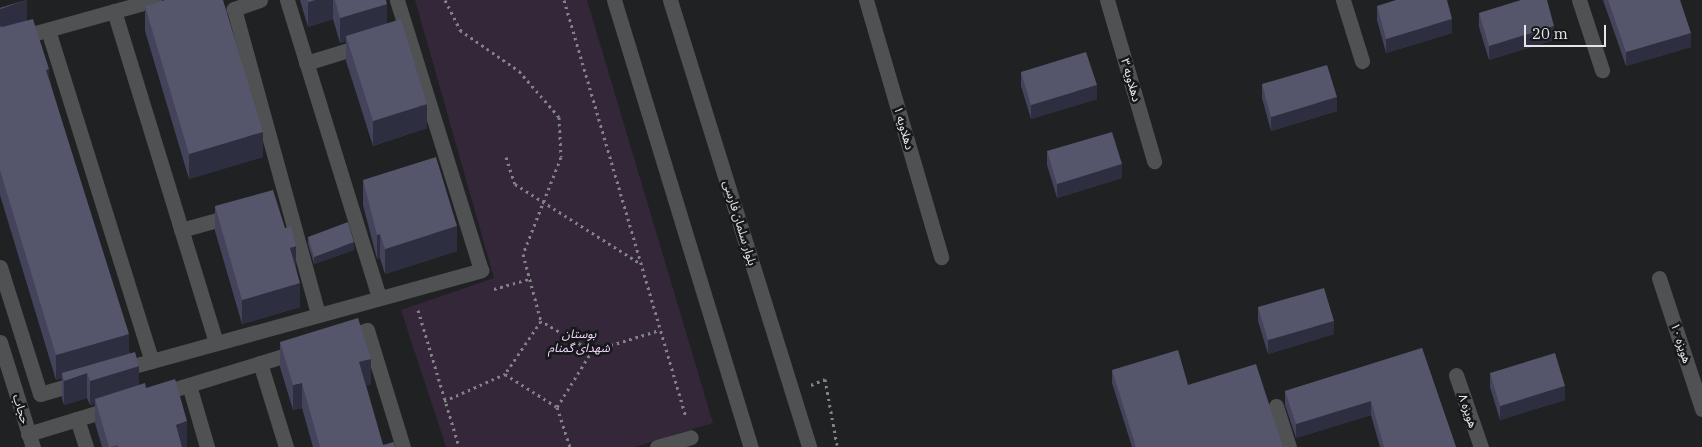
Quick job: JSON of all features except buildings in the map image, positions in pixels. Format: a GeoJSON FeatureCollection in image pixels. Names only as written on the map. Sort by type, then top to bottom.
{"type":"FeatureCollection","features":[{"type":"Feature","properties":{"kind":"street"},"geometry":{"type":"LineString","coordinates":[[0,44],[154,0]]}},
{"type":"Feature","properties":{"kind":"street"},"geometry":{"type":"LineString","coordinates":[[287,0],[379,298]]}},
{"type":"Feature","properties":{"kind":"street"},"geometry":{"type":"LineString","coordinates":[[0,267],[40,394],[481,270],[397,0]]}},
{"type":"Feature","properties":{"kind":"street"},"geometry":{"type":"LineString","coordinates":[[614,0],[751,447]]}},
{"type":"Feature","properties":{"kind":"street","name":"بلوار سلمان فارسی"},"geometry":{"type":"LineString","coordinates":[[670,0],[809,447]]}},
{"type":"Feature","properties":{"kind":"street","name":"دهلاویه ۱"},"geometry":{"type":"LineString","coordinates":[[866,0],[942,257]]}},
{"type":"Feature","properties":{"kind":"street","name":"دهلاویه ۳"},"geometry":{"type":"LineString","coordinates":[[1107,0],[1154,160]]}},
{"type":"Feature","properties":{"kind":"street"},"geometry":{"type":"LineString","coordinates":[[1343,0],[1362,61]]}},
{"type":"Feature","properties":{"kind":"street"},"geometry":{"type":"LineString","coordinates":[[1579,0],[1602,70]]}},
{"type":"Feature","properties":{"kind":"street"},"geometry":{"type":"LineString","coordinates":[[256,1],[234,10],[318,315]]}},
{"type":"Feature","properties":{"kind":"street"},"geometry":{"type":"LineString","coordinates":[[114,11],[216,343]]}},
{"type":"Feature","properties":{"kind":"street"},"geometry":{"type":"LineString","coordinates":[[48,30],[152,361]]}},
{"type":"Feature","properties":{"kind":"street"},"geometry":{"type":"LineString","coordinates":[[306,63],[407,32]]}},
{"type":"Feature","properties":{"kind":"street"},"geometry":{"type":"LineString","coordinates":[[430,172],[449,166]]}},
{"type":"Feature","properties":{"kind":"street"},"geometry":{"type":"LineString","coordinates":[[348,198],[366,192]]}},
{"type":"Feature","properties":{"kind":"street"},"geometry":{"type":"LineString","coordinates":[[267,205],[286,200]]}},
{"type":"Feature","properties":{"kind":"street"},"geometry":{"type":"LineString","coordinates":[[181,230],[248,211]]}},
{"type":"Feature","properties":{"kind":"street","name":"هویزه ۱۰"},"geometry":{"type":"LineString","coordinates":[[1659,278],[1702,408]]}},
{"type":"Feature","properties":{"kind":"street"},"geometry":{"type":"LineString","coordinates":[[332,341],[367,330],[403,447]]}},
{"type":"Feature","properties":{"kind":"street","name":"حجاب"},"geometry":{"type":"LineString","coordinates":[[0,342],[31,440]]}},
{"type":"Feature","properties":{"kind":"street"},"geometry":{"type":"LineString","coordinates":[[142,399],[314,346]]}},
{"type":"Feature","properties":{"kind":"street"},"geometry":{"type":"LineString","coordinates":[[260,363],[286,447]]}},
{"type":"Feature","properties":{"kind":"street","name":"هویزه ۸"},"geometry":{"type":"LineString","coordinates":[[1456,375],[1481,447]]}},
{"type":"Feature","properties":{"kind":"street"},"geometry":{"type":"LineString","coordinates":[[189,385],[207,447]]}},
{"type":"Feature","properties":{"kind":"street"},"geometry":{"type":"LineString","coordinates":[[31,440],[77,419],[124,404]]}},
{"type":"Feature","properties":{"kind":"street"},"geometry":{"type":"LineString","coordinates":[[1276,406],[1289,447]]}},
{"type":"Feature","properties":{"kind":"street"},"geometry":{"type":"LineString","coordinates":[[77,419],[86,447]]}},
{"type":"Feature","properties":{"kind":"street"},"geometry":{"type":"LineString","coordinates":[[657,447],[691,437]]}},
{"type":"Feature","properties":{"kind":"path"},"geometry":{"type":"LineString","coordinates":[[445,0],[460,30],[519,71],[560,117],[561,158],[523,254],[540,321],[592,351]]}},
{"type":"Feature","properties":{"kind":"path"},"geometry":{"type":"LineString","coordinates":[[564,0],[691,437]]}},
{"type":"Feature","properties":{"kind":"path"},"geometry":{"type":"LineString","coordinates":[[506,158],[515,184],[641,264]]}},
{"type":"Feature","properties":{"kind":"path"},"geometry":{"type":"LineString","coordinates":[[492,290],[530,279]]}},
{"type":"Feature","properties":{"kind":"path"},"geometry":{"type":"LineString","coordinates":[[426,308],[416,311],[459,447]]}},
{"type":"Feature","properties":{"kind":"path"},"geometry":{"type":"LineString","coordinates":[[444,401],[504,374],[540,321]]}},
{"type":"Feature","properties":{"kind":"path"},"geometry":{"type":"LineString","coordinates":[[557,406],[592,351],[660,330]]}},
{"type":"Feature","properties":{"kind":"path"},"geometry":{"type":"LineString","coordinates":[[504,374],[557,406],[570,447]]}},
{"type":"Feature","properties":{"kind":"path"},"geometry":{"type":"LineString","coordinates":[[825,379],[837,445]]}},
{"type":"Feature","properties":{"kind":"green space","name":"بوستان شهدای گمنام"},"geometry":{"type":"Polygon","coordinates":[[[415,0],[587,0],[713,423],[635,447],[446,447],[401,310],[494,278],[415,0]]]}}]}
